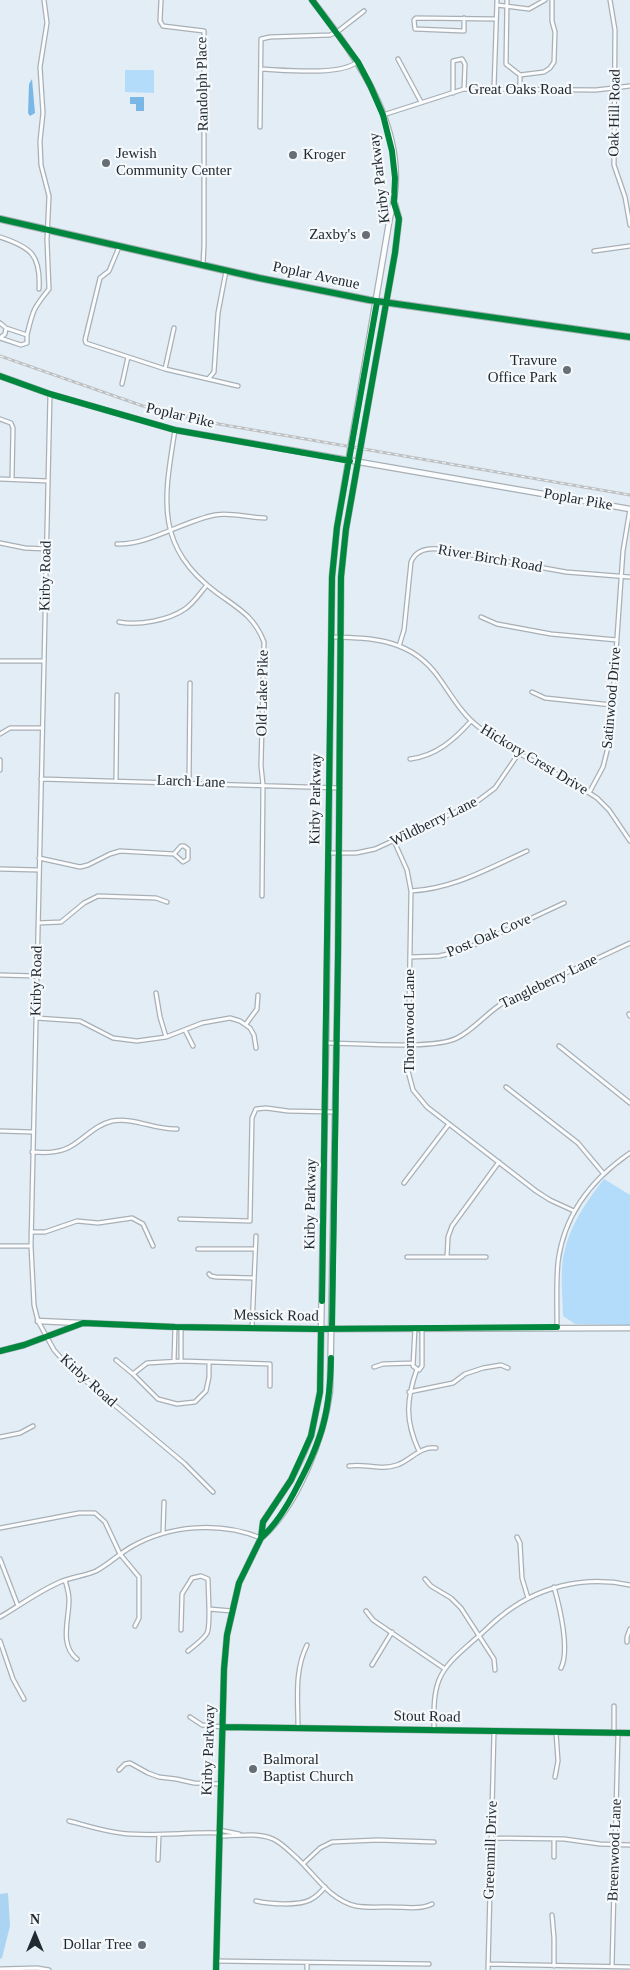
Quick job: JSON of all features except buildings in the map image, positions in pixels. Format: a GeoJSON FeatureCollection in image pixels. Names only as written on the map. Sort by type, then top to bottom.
{"type":"FeatureCollection","features":[{"type":"Feature","properties":{"kind":"main road","name":"Kirby Parkway"},"geometry":{"type":"LineString","coordinates":[[216,1970],[224,1669],[227,1635],[240,1583],[261,1538],[263,1522],[291,1480],[310,1436],[320,1392],[330,637],[333,557],[390,217],[394,203],[394,160],[383,115],[375,94],[358,62],[312,0]]}},
{"type":"Feature","properties":{"kind":"main road","name":"Kirby Parkway"},"geometry":{"type":"LineString","coordinates":[[261,1538],[273,1527],[293,1496],[314,1456],[322,1434],[330,1391],[342,558],[399,226],[399,218],[394,203]]}},
{"type":"Feature","properties":{"kind":"main road","name":"Poplar Avenue"},"geometry":{"type":"LineString","coordinates":[[0,219],[377,302],[630,337]]}},
{"type":"Feature","properties":{"kind":"main road","name":"Poplar Pike"},"geometry":{"type":"LineString","coordinates":[[0,376],[50,394],[175,430],[630,509]]}},
{"type":"Feature","properties":{"kind":"main road"},"geometry":{"type":"LineString","coordinates":[[38,1321],[83,1324]]}},
{"type":"Feature","properties":{"kind":"main road","name":"Messick Road"},"geometry":{"type":"LineString","coordinates":[[0,1351],[24,1345],[83,1324],[321,1329],[630,1328]]}},
{"type":"Feature","properties":{"kind":"main road","name":"Stout Road"},"geometry":{"type":"LineString","coordinates":[[223,1727],[630,1733]]}},
{"type":"Feature","properties":{"kind":"street"},"geometry":{"type":"LineString","coordinates":[[0,338],[21,345],[27,342],[31,313],[36,304],[50,289],[49,196],[41,165],[40,141],[43,113],[40,67],[47,23],[44,0]]}},
{"type":"Feature","properties":{"kind":"street","name":"Randolph Place"},"geometry":{"type":"LineString","coordinates":[[161,0],[160,21],[162,26],[204,31],[203,265]]}},
{"type":"Feature","properties":{"kind":"street"},"geometry":{"type":"LineString","coordinates":[[494,88],[497,0]]}},
{"type":"Feature","properties":{"kind":"street"},"geometry":{"type":"LineString","coordinates":[[507,0],[506,64],[520,75],[544,72],[554,62],[555,32],[552,20],[552,0]]}},
{"type":"Feature","properties":{"kind":"street"},"geometry":{"type":"LineString","coordinates":[[496,5],[507,8],[529,9],[545,0]]}},
{"type":"Feature","properties":{"kind":"street","name":"Oak Hill Road"},"geometry":{"type":"LineString","coordinates":[[610,0],[616,30],[614,165],[625,196],[630,225]]}},
{"type":"Feature","properties":{"kind":"street"},"geometry":{"type":"LineString","coordinates":[[260,127],[261,39],[330,35],[337,32],[364,11]]}},
{"type":"Feature","properties":{"kind":"street"},"geometry":{"type":"LineString","coordinates":[[464,18],[464,31],[415,29],[414,20],[416,18],[464,18],[496,19]]}},
{"type":"Feature","properties":{"kind":"street"},"geometry":{"type":"LineString","coordinates":[[398,59],[421,102]]}},
{"type":"Feature","properties":{"kind":"street"},"geometry":{"type":"LineString","coordinates":[[453,93],[453,61],[457,59],[462,59],[465,64],[464,89]]}},
{"type":"Feature","properties":{"kind":"street"},"geometry":{"type":"LineString","coordinates":[[261,69],[336,70],[351,68],[358,62]]}},
{"type":"Feature","properties":{"kind":"street"},"geometry":{"type":"LineString","coordinates":[[520,75],[520,89]]}},
{"type":"Feature","properties":{"kind":"street","name":"Great Oaks Road"},"geometry":{"type":"LineString","coordinates":[[383,115],[464,89],[596,90],[630,86]]}},
{"type":"Feature","properties":{"kind":"street"},"geometry":{"type":"LineString","coordinates":[[0,237],[28,248],[40,270],[39,289]]}},
{"type":"Feature","properties":{"kind":"street"},"geometry":{"type":"LineString","coordinates":[[120,246],[109,271],[100,278],[85,340],[86,343],[165,369],[238,386]]}},
{"type":"Feature","properties":{"kind":"street"},"geometry":{"type":"LineString","coordinates":[[594,251],[630,246]]}},
{"type":"Feature","properties":{"kind":"street"},"geometry":{"type":"LineString","coordinates":[[40,270],[49,270]]}},
{"type":"Feature","properties":{"kind":"street"},"geometry":{"type":"LineString","coordinates":[[209,378],[214,372],[218,313],[226,270]]}},
{"type":"Feature","properties":{"kind":"street"},"geometry":{"type":"LineString","coordinates":[[0,323],[6,328],[27,335]]}},
{"type":"Feature","properties":{"kind":"street"},"geometry":{"type":"LineString","coordinates":[[0,338],[5,334],[6,328]]}},
{"type":"Feature","properties":{"kind":"street"},"geometry":{"type":"LineString","coordinates":[[165,369],[174,328]]}},
{"type":"Feature","properties":{"kind":"street"},"geometry":{"type":"LineString","coordinates":[[122,384],[128,357]]}},
{"type":"Feature","properties":{"kind":"street","name":"Kirby Road"},"geometry":{"type":"LineString","coordinates":[[50,394],[32,1152],[31,1246],[34,1306],[38,1321],[46,1337],[63,1362],[184,1463],[212,1492]]}},
{"type":"Feature","properties":{"kind":"street"},"geometry":{"type":"LineString","coordinates":[[0,419],[12,424],[12,479]]}},
{"type":"Feature","properties":{"kind":"street","name":"Old Lake Pike"},"geometry":{"type":"LineString","coordinates":[[175,430],[165,503],[171,529],[183,560],[190,570],[207,585],[248,616],[258,628],[264,642],[261,766],[263,785],[262,896]]}},
{"type":"Feature","properties":{"kind":"street"},"geometry":{"type":"LineString","coordinates":[[0,479],[48,481]]}},
{"type":"Feature","properties":{"kind":"street","name":"Satinwood Drive"},"geometry":{"type":"LineString","coordinates":[[589,793],[600,773],[607,753],[621,576],[630,509]]}},
{"type":"Feature","properties":{"kind":"street"},"geometry":{"type":"LineString","coordinates":[[117,544],[130,543],[202,518],[221,514],[265,518]]}},
{"type":"Feature","properties":{"kind":"street"},"geometry":{"type":"LineString","coordinates":[[0,543],[24,548],[47,549]]}},
{"type":"Feature","properties":{"kind":"street","name":"River Birch Road"},"geometry":{"type":"LineString","coordinates":[[400,646],[405,625],[411,562],[416,555],[424,550],[438,549],[566,572],[630,577]]}},
{"type":"Feature","properties":{"kind":"street"},"geometry":{"type":"LineString","coordinates":[[119,622],[140,623],[174,614],[189,606],[207,585]]}},
{"type":"Feature","properties":{"kind":"street"},"geometry":{"type":"LineString","coordinates":[[481,617],[497,624],[551,634],[617,640]]}},
{"type":"Feature","properties":{"kind":"street","name":"Hickory Crest Drive"},"geometry":{"type":"LineString","coordinates":[[330,637],[374,638],[400,646],[420,658],[431,668],[471,721],[519,753],[589,793],[610,810],[629,836],[630,841]]}},
{"type":"Feature","properties":{"kind":"street"},"geometry":{"type":"LineString","coordinates":[[0,661],[44,662]]}},
{"type":"Feature","properties":{"kind":"street"},"geometry":{"type":"LineString","coordinates":[[189,782],[190,683]]}},
{"type":"Feature","properties":{"kind":"street"},"geometry":{"type":"LineString","coordinates":[[532,692],[545,698],[612,705]]}},
{"type":"Feature","properties":{"kind":"street"},"geometry":{"type":"LineString","coordinates":[[116,780],[117,695]]}},
{"type":"Feature","properties":{"kind":"street"},"geometry":{"type":"LineString","coordinates":[[410,759],[438,750],[458,735],[471,721]]}},
{"type":"Feature","properties":{"kind":"street"},"geometry":{"type":"LineString","coordinates":[[0,734],[10,728],[42,728]]}},
{"type":"Feature","properties":{"kind":"street","name":"Wildberry Lane"},"geometry":{"type":"LineString","coordinates":[[328,853],[368,851],[394,841],[474,803],[488,795],[502,780],[519,753]]}},
{"type":"Feature","properties":{"kind":"street"},"geometry":{"type":"LineString","coordinates":[[0,760],[0,770]]}},
{"type":"Feature","properties":{"kind":"street","name":"Larch Lane"},"geometry":{"type":"LineString","coordinates":[[42,779],[340,788]]}},
{"type":"Feature","properties":{"kind":"street","name":"Thornwood Lane"},"geometry":{"type":"LineString","coordinates":[[394,841],[407,870],[411,891],[409,1075],[414,1090],[423,1102],[449,1124],[543,1196],[574,1211]]}},
{"type":"Feature","properties":{"kind":"street"},"geometry":{"type":"LineString","coordinates":[[39,858],[80,867],[88,866],[110,854],[120,851],[174,854],[183,862],[188,859],[188,850],[184,846],[181,846],[174,854]]}},
{"type":"Feature","properties":{"kind":"street"},"geometry":{"type":"LineString","coordinates":[[411,891],[434,889],[450,885],[527,851]]}},
{"type":"Feature","properties":{"kind":"street"},"geometry":{"type":"LineString","coordinates":[[0,869],[39,870]]}},
{"type":"Feature","properties":{"kind":"street"},"geometry":{"type":"LineString","coordinates":[[38,923],[62,922],[89,900],[98,896],[156,898],[167,902]]}},
{"type":"Feature","properties":{"kind":"street","name":"Post Oak Cove"},"geometry":{"type":"LineString","coordinates":[[410,957],[439,956],[461,951],[564,903]]}},
{"type":"Feature","properties":{"kind":"street","name":"Tangleberry Lane"},"geometry":{"type":"LineString","coordinates":[[326,1043],[436,1044],[456,1039],[506,1001],[630,943]]}},
{"type":"Feature","properties":{"kind":"street"},"geometry":{"type":"LineString","coordinates":[[0,975],[37,976]]}},
{"type":"Feature","properties":{"kind":"street"},"geometry":{"type":"LineString","coordinates":[[156,993],[166,1037]]}},
{"type":"Feature","properties":{"kind":"street"},"geometry":{"type":"LineString","coordinates":[[246,1024],[257,1009],[258,995]]}},
{"type":"Feature","properties":{"kind":"street"},"geometry":{"type":"LineString","coordinates":[[36,1018],[80,1021],[107,1036],[143,1041],[166,1037],[207,1021],[224,1018],[238,1020],[246,1024],[254,1035],[256,1048]]}},
{"type":"Feature","properties":{"kind":"street"},"geometry":{"type":"LineString","coordinates":[[185,1030],[193,1046]]}},
{"type":"Feature","properties":{"kind":"street"},"geometry":{"type":"LineString","coordinates":[[559,1046],[630,1103]]}},
{"type":"Feature","properties":{"kind":"street"},"geometry":{"type":"LineString","coordinates":[[506,1086],[573,1138],[603,1173]]}},
{"type":"Feature","properties":{"kind":"street"},"geometry":{"type":"LineString","coordinates":[[180,1219],[250,1221],[254,1111],[262,1108],[288,1111],[334,1112]]}},
{"type":"Feature","properties":{"kind":"street"},"geometry":{"type":"LineString","coordinates":[[32,1152],[54,1152],[67,1148],[95,1128],[114,1121],[128,1120],[156,1128],[177,1129]]}},
{"type":"Feature","properties":{"kind":"street"},"geometry":{"type":"LineString","coordinates":[[404,1183],[449,1124]]}},
{"type":"Feature","properties":{"kind":"street"},"geometry":{"type":"LineString","coordinates":[[0,1131],[33,1132]]}},
{"type":"Feature","properties":{"kind":"street"},"geometry":{"type":"LineString","coordinates":[[558,1327],[558,1261],[563,1239],[574,1211],[590,1186],[603,1173],[630,1153]]}},
{"type":"Feature","properties":{"kind":"street"},"geometry":{"type":"LineString","coordinates":[[447,1257],[448,1237],[452,1226],[500,1162]]}},
{"type":"Feature","properties":{"kind":"street"},"geometry":{"type":"LineString","coordinates":[[31,1232],[45,1232],[81,1220],[98,1223],[132,1218],[140,1221],[145,1227],[153,1246]]}},
{"type":"Feature","properties":{"kind":"street"},"geometry":{"type":"LineString","coordinates":[[252,1328],[256,1236]]}},
{"type":"Feature","properties":{"kind":"street"},"geometry":{"type":"LineString","coordinates":[[0,1246],[31,1246]]}},
{"type":"Feature","properties":{"kind":"street"},"geometry":{"type":"LineString","coordinates":[[198,1249],[254,1250]]}},
{"type":"Feature","properties":{"kind":"street"},"geometry":{"type":"LineString","coordinates":[[407,1257],[486,1257]]}},
{"type":"Feature","properties":{"kind":"street"},"geometry":{"type":"LineString","coordinates":[[209,1274],[216,1277],[253,1278]]}},
{"type":"Feature","properties":{"kind":"street"},"geometry":{"type":"LineString","coordinates":[[174,1327],[174,1362]]}},
{"type":"Feature","properties":{"kind":"street"},"geometry":{"type":"LineString","coordinates":[[181,1327],[181,1361]]}},
{"type":"Feature","properties":{"kind":"street"},"geometry":{"type":"LineString","coordinates":[[415,1328],[413,1366],[417,1369]]}},
{"type":"Feature","properties":{"kind":"street"},"geometry":{"type":"LineString","coordinates":[[417,1369],[422,1368],[423,1363],[422,1328]]}},
{"type":"Feature","properties":{"kind":"street"},"geometry":{"type":"LineString","coordinates":[[116,1360],[133,1374],[149,1392],[164,1402],[177,1404],[195,1402],[206,1391],[210,1377],[209,1362]]}},
{"type":"Feature","properties":{"kind":"street"},"geometry":{"type":"LineString","coordinates":[[133,1374],[147,1363],[181,1361],[270,1364],[270,1386]]}},
{"type":"Feature","properties":{"kind":"street"},"geometry":{"type":"LineString","coordinates":[[374,1367],[383,1364],[413,1363]]}},
{"type":"Feature","properties":{"kind":"street"},"geometry":{"type":"LineString","coordinates":[[409,1392],[453,1383],[465,1374],[483,1368],[501,1365],[508,1368]]}},
{"type":"Feature","properties":{"kind":"street"},"geometry":{"type":"LineString","coordinates":[[417,1369],[409,1392],[408,1419],[419,1451]]}},
{"type":"Feature","properties":{"kind":"street"},"geometry":{"type":"LineString","coordinates":[[0,1437],[20,1433],[33,1426]]}},
{"type":"Feature","properties":{"kind":"street"},"geometry":{"type":"LineString","coordinates":[[349,1466],[389,1467],[410,1459],[419,1451],[430,1447],[436,1448]]}},
{"type":"Feature","properties":{"kind":"street"},"geometry":{"type":"LineString","coordinates":[[162,1533],[164,1502]]}},
{"type":"Feature","properties":{"kind":"street"},"geometry":{"type":"LineString","coordinates":[[0,1528],[83,1512],[98,1514],[105,1522],[120,1554],[139,1577],[139,1618],[135,1626]]}},
{"type":"Feature","properties":{"kind":"street"},"geometry":{"type":"LineString","coordinates":[[0,1617],[65,1580],[97,1570],[136,1544],[162,1533],[183,1529],[231,1529],[261,1538]]}},
{"type":"Feature","properties":{"kind":"street"},"geometry":{"type":"LineString","coordinates":[[516,1536],[520,1543],[522,1578],[528,1598]]}},
{"type":"Feature","properties":{"kind":"street"},"geometry":{"type":"LineString","coordinates":[[0,1559],[18,1606]]}},
{"type":"Feature","properties":{"kind":"street"},"geometry":{"type":"LineString","coordinates":[[181,1630],[182,1594],[192,1578],[201,1576],[208,1579],[210,1629],[207,1636],[188,1651]]}},
{"type":"Feature","properties":{"kind":"street"},"geometry":{"type":"LineString","coordinates":[[425,1579],[431,1586],[459,1605],[494,1659],[495,1670]]}},
{"type":"Feature","properties":{"kind":"street"},"geometry":{"type":"LineString","coordinates":[[65,1580],[69,1599],[66,1628],[67,1643],[71,1654],[77,1659]]}},
{"type":"Feature","properties":{"kind":"street"},"geometry":{"type":"LineString","coordinates":[[434,1730],[436,1691],[445,1669],[500,1617],[528,1598],[554,1588],[597,1581],[630,1585]]}},
{"type":"Feature","properties":{"kind":"street"},"geometry":{"type":"LineString","coordinates":[[554,1588],[563,1627],[564,1660],[561,1668]]}},
{"type":"Feature","properties":{"kind":"street"},"geometry":{"type":"LineString","coordinates":[[209,1609],[232,1611]]}},
{"type":"Feature","properties":{"kind":"street"},"geometry":{"type":"LineString","coordinates":[[366,1611],[374,1620],[445,1669]]}},
{"type":"Feature","properties":{"kind":"street"},"geometry":{"type":"LineString","coordinates":[[628,1642],[627,1637],[630,1629]]}},
{"type":"Feature","properties":{"kind":"street"},"geometry":{"type":"LineString","coordinates":[[372,1666],[392,1632]]}},
{"type":"Feature","properties":{"kind":"street"},"geometry":{"type":"LineString","coordinates":[[0,1641],[12,1680],[24,1699]]}},
{"type":"Feature","properties":{"kind":"street"},"geometry":{"type":"LineString","coordinates":[[298,1727],[298,1672],[301,1658],[307,1646]]}},
{"type":"Feature","properties":{"kind":"street","name":"Breenwood Lane"},"geometry":{"type":"LineString","coordinates":[[612,1967],[616,1733],[614,1706]]}},
{"type":"Feature","properties":{"kind":"street"},"geometry":{"type":"LineString","coordinates":[[190,1717],[202,1725],[223,1727]]}},
{"type":"Feature","properties":{"kind":"street","name":"Greenmill Drive"},"geometry":{"type":"LineString","coordinates":[[488,1970],[494,1731]]}},
{"type":"Feature","properties":{"kind":"street"},"geometry":{"type":"LineString","coordinates":[[555,1777],[558,1761],[556,1732]]}},
{"type":"Feature","properties":{"kind":"street"},"geometry":{"type":"LineString","coordinates":[[118,1770],[125,1764],[130,1763],[159,1777],[176,1778],[189,1783],[221,1784]]}},
{"type":"Feature","properties":{"kind":"street"},"geometry":{"type":"LineString","coordinates":[[69,1821],[113,1832],[159,1835],[189,1832],[266,1836],[276,1840],[303,1864],[325,1888],[341,1900],[358,1906],[415,1908],[432,1904]]}},
{"type":"Feature","properties":{"kind":"street"},"geometry":{"type":"LineString","coordinates":[[219,1833],[232,1832],[239,1835]]}},
{"type":"Feature","properties":{"kind":"street"},"geometry":{"type":"LineString","coordinates":[[158,1860],[159,1835]]}},
{"type":"Feature","properties":{"kind":"street"},"geometry":{"type":"LineString","coordinates":[[491,1838],[554,1839],[630,1845]]}},
{"type":"Feature","properties":{"kind":"street"},"geometry":{"type":"LineString","coordinates":[[554,1839],[554,1858]]}},
{"type":"Feature","properties":{"kind":"street"},"geometry":{"type":"LineString","coordinates":[[303,1864],[320,1848],[332,1842],[378,1840],[434,1842]]}},
{"type":"Feature","properties":{"kind":"street"},"geometry":{"type":"LineString","coordinates":[[256,1901],[267,1903],[302,1903],[313,1899],[325,1888]]}},
{"type":"Feature","properties":{"kind":"street"},"geometry":{"type":"LineString","coordinates":[[552,1915],[554,1966]]}},
{"type":"Feature","properties":{"kind":"street"},"geometry":{"type":"LineString","coordinates":[[216,1961],[430,1964]]}},
{"type":"Feature","properties":{"kind":"street"},"geometry":{"type":"LineString","coordinates":[[307,1963],[307,1970]]}},
{"type":"Feature","properties":{"kind":"street"},"geometry":{"type":"LineString","coordinates":[[488,1964],[630,1967]]}},
{"type":"Feature","properties":{"kind":"street"},"geometry":{"type":"LineString","coordinates":[[0,1968],[37,1968],[49,1970]]}},
{"type":"Feature","properties":{"kind":"shaded area"},"geometry":{"type":"Polygon","coordinates":[[[125,70],[154,70],[154,93],[125,92],[125,70]]]}},
{"type":"Feature","properties":{"kind":"shaded area"},"geometry":{"type":"Polygon","coordinates":[[[32,79],[35,113],[30,116],[28,113],[29,84],[32,79]]]}},
{"type":"Feature","properties":{"kind":"shaded area"},"geometry":{"type":"Polygon","coordinates":[[[130,97],[144,97],[144,111],[136,111],[136,104],[130,104],[130,97]]]}},
{"type":"Feature","properties":{"kind":"shaded area"},"geometry":{"type":"Polygon","coordinates":[[[604,1179],[630,1195],[630,1325],[575,1324],[563,1316],[562,1269],[566,1244],[582,1210],[604,1179]]]}},
{"type":"Feature","properties":{"kind":"shaded area"},"geometry":{"type":"Polygon","coordinates":[[[8,1893],[10,1926],[2,1958],[0,1959],[0,1894],[8,1893]]]}},
{"type":"Feature","properties":{"kind":"railway"},"geometry":{"type":"LineString","coordinates":[[0,356],[143,406],[207,422],[630,495]]}},
{"type":"Feature","properties":{"kind":"cycle path"},"geometry":{"type":"LineString","coordinates":[[312,0],[358,62],[383,115],[392,151],[395,178],[394,203],[399,219],[395,253],[346,529],[341,577],[338,956],[332,1329]]}},
{"type":"Feature","properties":{"kind":"cycle path"},"geometry":{"type":"LineString","coordinates":[[0,219],[259,278],[369,300],[630,337]]}},
{"type":"Feature","properties":{"kind":"cycle path"},"geometry":{"type":"LineString","coordinates":[[322,1301],[332,577],[337,527],[377,302]]}},
{"type":"Feature","properties":{"kind":"cycle path"},"geometry":{"type":"LineString","coordinates":[[0,376],[50,394],[175,430],[350,461]]}},
{"type":"Feature","properties":{"kind":"cycle path"},"geometry":{"type":"LineString","coordinates":[[0,1351],[24,1345],[83,1323],[175,1327],[317,1329],[557,1327]]}},
{"type":"Feature","properties":{"kind":"cycle path"},"geometry":{"type":"LineString","coordinates":[[216,1970],[224,1669],[227,1635],[239,1583],[261,1538],[263,1522],[291,1480],[311,1436],[320,1392],[321,1329]]}},
{"type":"Feature","properties":{"kind":"cycle path"},"geometry":{"type":"LineString","coordinates":[[261,1538],[272,1527],[286,1507],[314,1453],[327,1409],[331,1358]]}},
{"type":"Feature","properties":{"kind":"cycle path"},"geometry":{"type":"LineString","coordinates":[[223,1727],[630,1733]]}},
{"type":"Feature","properties":{"kind":"place","name":"Kroger"},"geometry":{"type":"Point","coordinates":[293,155]}},
{"type":"Feature","properties":{"kind":"place","name":"Jewish Community Center"},"geometry":{"type":"Point","coordinates":[106,163]}},
{"type":"Feature","properties":{"kind":"place","name":"Zaxby's"},"geometry":{"type":"Point","coordinates":[366,235]}},
{"type":"Feature","properties":{"kind":"place","name":"Travure Office Park"},"geometry":{"type":"Point","coordinates":[567,370]}},
{"type":"Feature","properties":{"kind":"place","name":"Balmoral Baptist Church"},"geometry":{"type":"Point","coordinates":[253,1769]}},
{"type":"Feature","properties":{"kind":"place","name":"Dollar Tree"},"geometry":{"type":"Point","coordinates":[142,1945]}}]}
